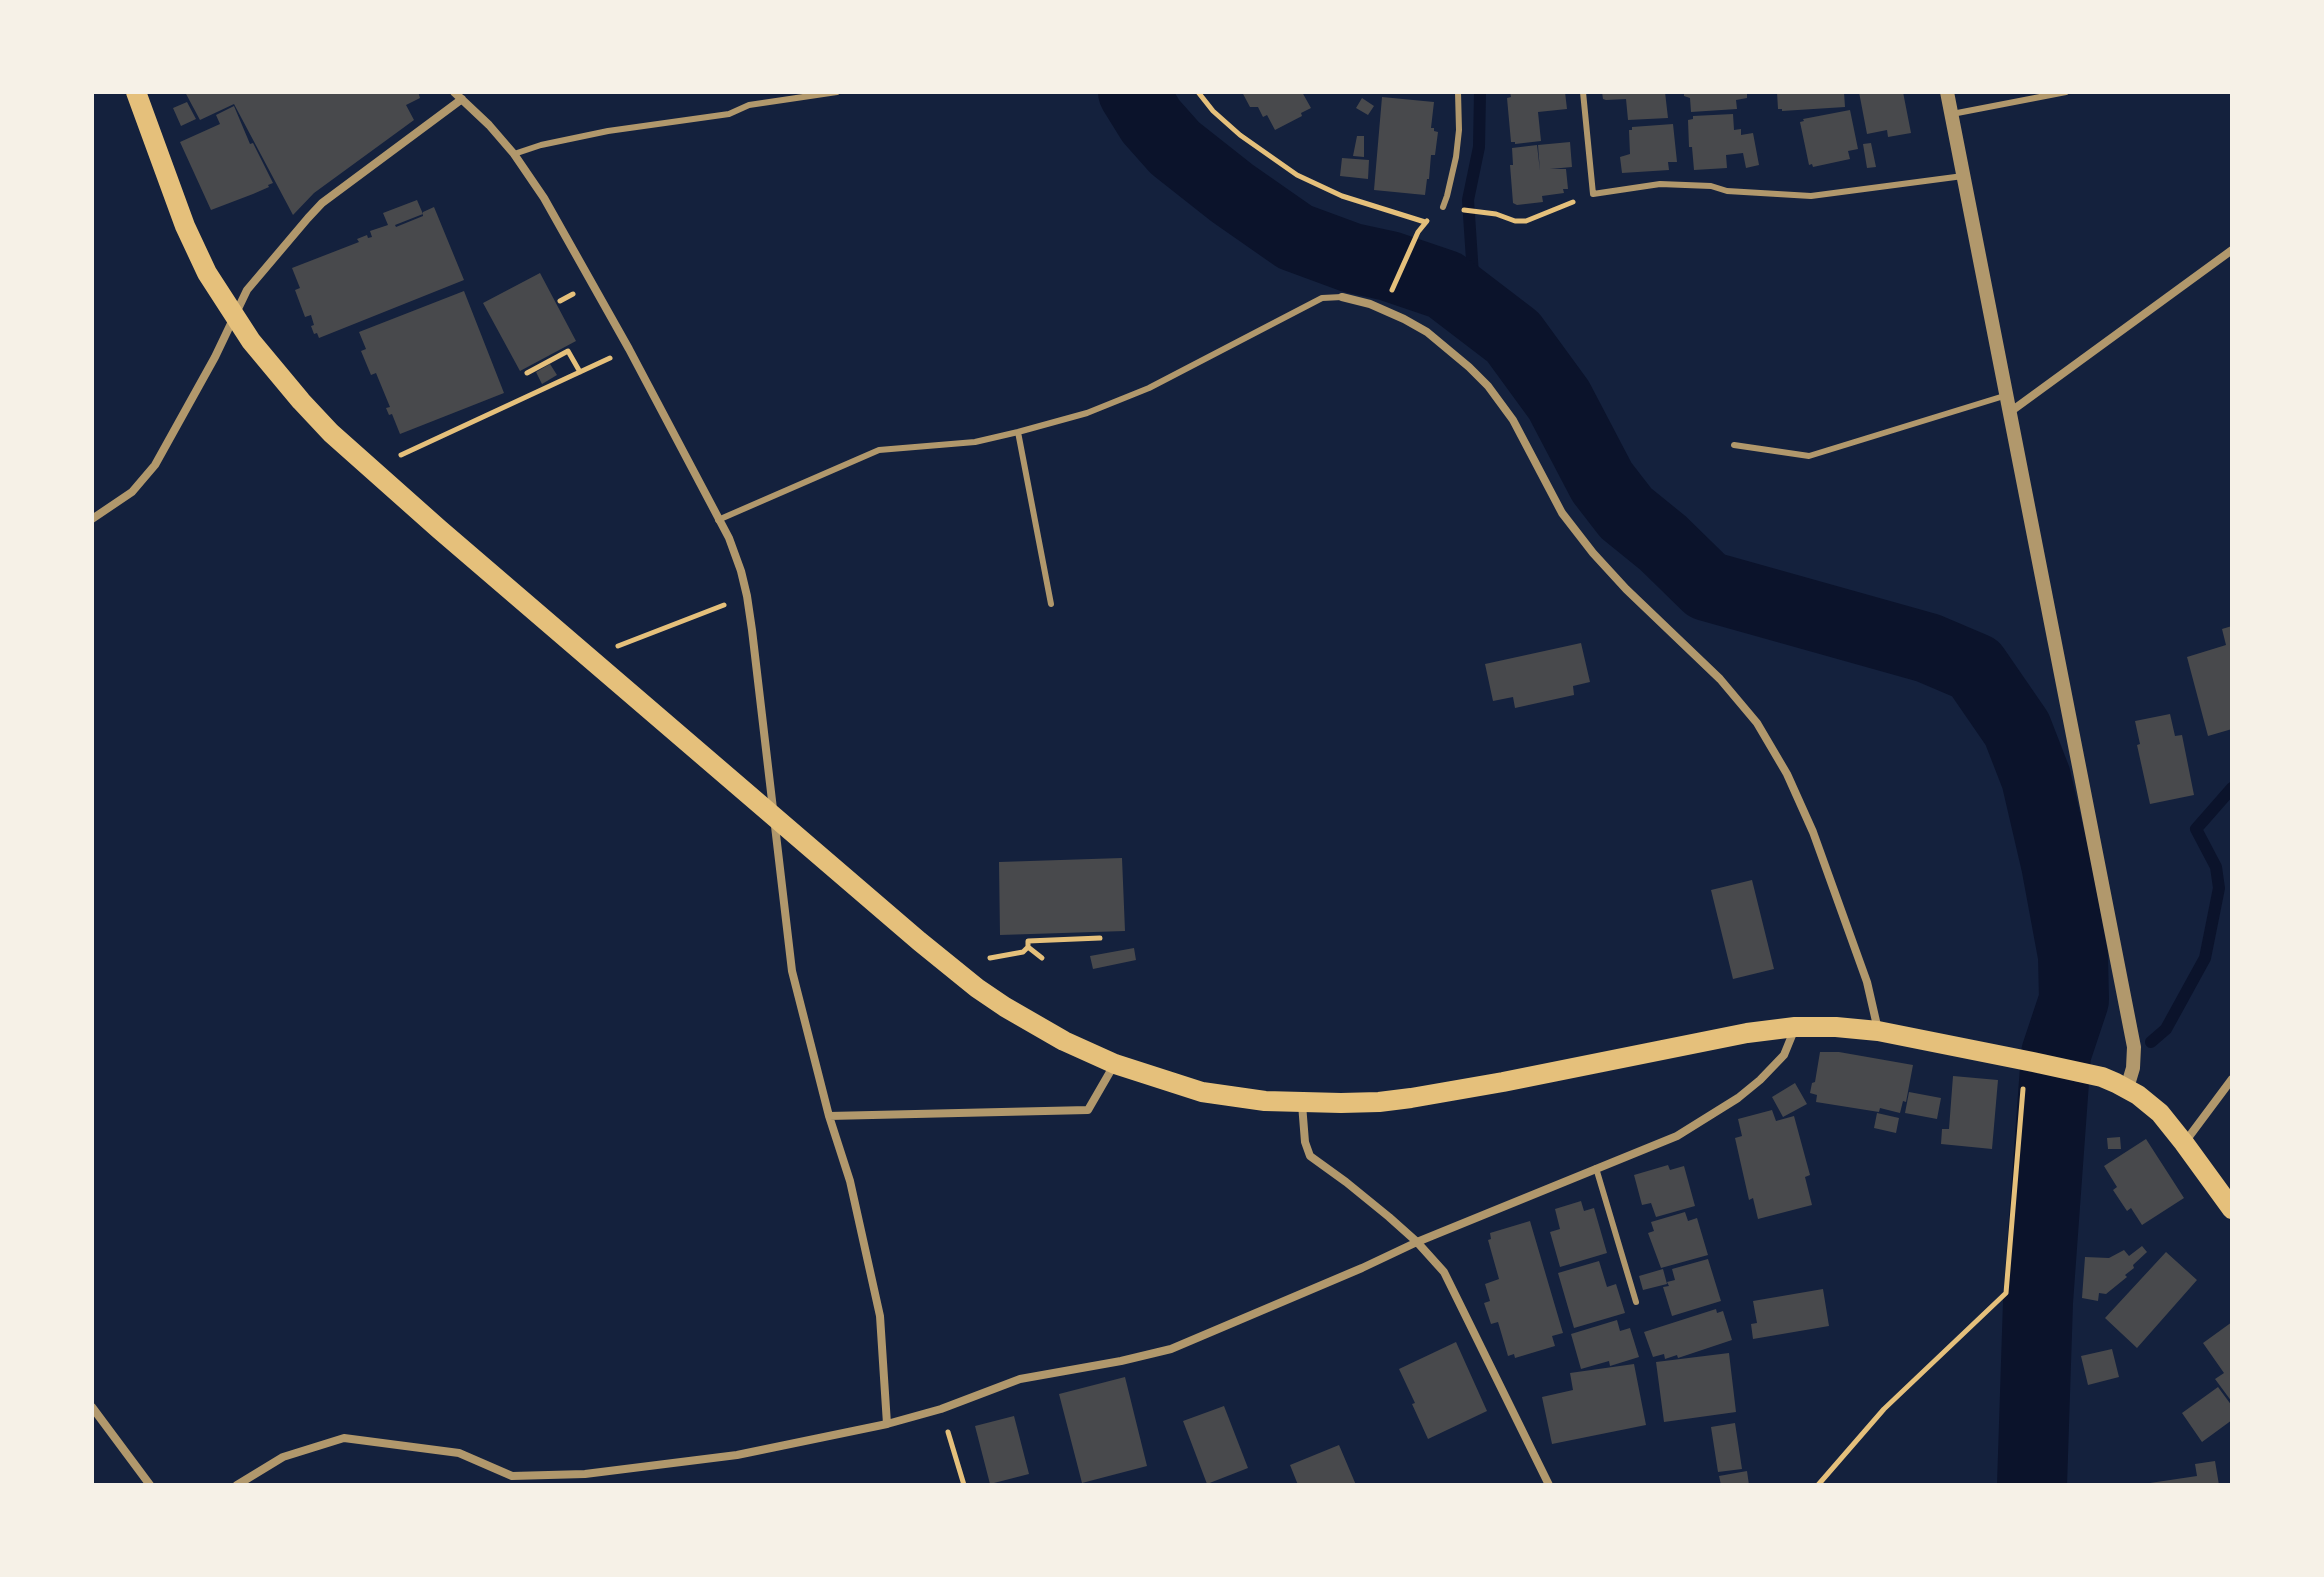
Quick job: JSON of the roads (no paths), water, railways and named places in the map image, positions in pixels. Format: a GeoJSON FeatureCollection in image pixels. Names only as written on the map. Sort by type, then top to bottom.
{"type":"FeatureCollection","features":[{"type":"Feature","properties":{"kind":"main road"},"geometry":{"type":"LineString","coordinates":[[136,92],[185,226],[207,273],[235,318],[292,391],[366,467],[977,988],[1064,1041],[1115,1064],[1202,1092],[1265,1101],[1366,1103],[1411,1098],[1689,1044],[1795,1027],[1878,1031],[2102,1077],[2127,1088],[2160,1113],[2232,1209]]}},
{"type":"Feature","properties":{"kind":"street"},"geometry":{"type":"LineString","coordinates":[[454,92],[514,154],[544,198],[629,349],[729,538],[747,596],[792,971],[829,1116],[850,1181],[880,1316],[887,1424]]}},
{"type":"Feature","properties":{"kind":"street"},"geometry":{"type":"LineString","coordinates":[[1947,92],[2134,1047],[2133,1068],[2127,1088]]}},
{"type":"Feature","properties":{"kind":"street"},"geometry":{"type":"LineString","coordinates":[[92,519],[132,492],[155,465],[235,318],[247,290],[322,203],[462,99]]}},
{"type":"Feature","properties":{"kind":"street"},"geometry":{"type":"LineString","coordinates":[[2010,412],[2232,250]]}},
{"type":"Feature","properties":{"kind":"street"},"geometry":{"type":"LineString","coordinates":[[1342,297],[1370,304],[1427,332],[1488,386],[1513,420],[1562,513],[1593,553],[1720,679],[1757,723],[1787,774],[1813,832],[1867,982],[1878,1031]]}},
{"type":"Feature","properties":{"kind":"street"},"geometry":{"type":"LineString","coordinates":[[237,1485],[283,1457],[344,1438],[459,1453],[512,1480],[737,1455],[887,1424],[941,1409],[1020,1379],[1171,1349],[1417,1242],[1677,1136],[1738,1098],[1760,1080],[1784,1055],[1795,1027]]}},
{"type":"Feature","properties":{"kind":"street"},"geometry":{"type":"LineString","coordinates":[[829,1116],[1088,1110],[1115,1064]]}},
{"type":"Feature","properties":{"kind":"street"},"geometry":{"type":"LineString","coordinates":[[2184,1143],[2232,1079]]}},
{"type":"Feature","properties":{"kind":"street"},"geometry":{"type":"LineString","coordinates":[[1302,1103],[1305,1142],[1310,1156],[1417,1242],[1444,1272],[1549,1485]]}},
{"type":"Feature","properties":{"kind":"street"},"geometry":{"type":"LineString","coordinates":[[92,1407],[150,1485]]}},
{"type":"Feature","properties":{"kind":"lane"},"geometry":{"type":"LineString","coordinates":[[514,154],[608,131],[729,114],[749,105],[837,92]]}},
{"type":"Feature","properties":{"kind":"lane"},"geometry":{"type":"LineString","coordinates":[[1443,207],[1456,157],[1458,92]]}},
{"type":"Feature","properties":{"kind":"lane"},"geometry":{"type":"LineString","coordinates":[[1583,92],[1593,194],[1660,184],[1811,196],[1963,176]]}},
{"type":"Feature","properties":{"kind":"lane"},"geometry":{"type":"LineString","coordinates":[[1951,114],[2066,92]]}},
{"type":"Feature","properties":{"kind":"lane"},"geometry":{"type":"LineString","coordinates":[[718,520],[879,450],[975,442],[1117,402],[1322,298],[1342,297]]}},
{"type":"Feature","properties":{"kind":"lane"},"geometry":{"type":"LineString","coordinates":[[1734,445],[1809,456],[2007,395]]}},
{"type":"Feature","properties":{"kind":"lane"},"geometry":{"type":"LineString","coordinates":[[1018,432],[1051,604]]}},
{"type":"Feature","properties":{"kind":"lane"},"geometry":{"type":"LineString","coordinates":[[1596,1168],[1636,1302]]}},
{"type":"Feature","properties":{"kind":"waterway"},"geometry":{"type":"LineString","coordinates":[[1133,92],[1151,121],[1175,148],[1295,237],[1352,258],[1389,266],[1445,285],[1513,337],[1559,400],[1602,482],[1626,513],[1663,543],[1707,586],[1928,648],[1975,668],[2017,729],[2036,778],[2056,864],[2073,956],[2074,1000],[2056,1054],[2038,1302],[2032,1485]]}},
{"type":"Feature","properties":{"kind":"waterway"},"geometry":{"type":"LineString","coordinates":[[1468,303],[1473,275],[1468,200],[1479,147],[1480,92]]}},
{"type":"Feature","properties":{"kind":"waterway"},"geometry":{"type":"LineString","coordinates":[[2151,1042],[2166,1029],[2205,958],[2219,888],[2216,867],[2196,829],[2232,788]]}}]}
